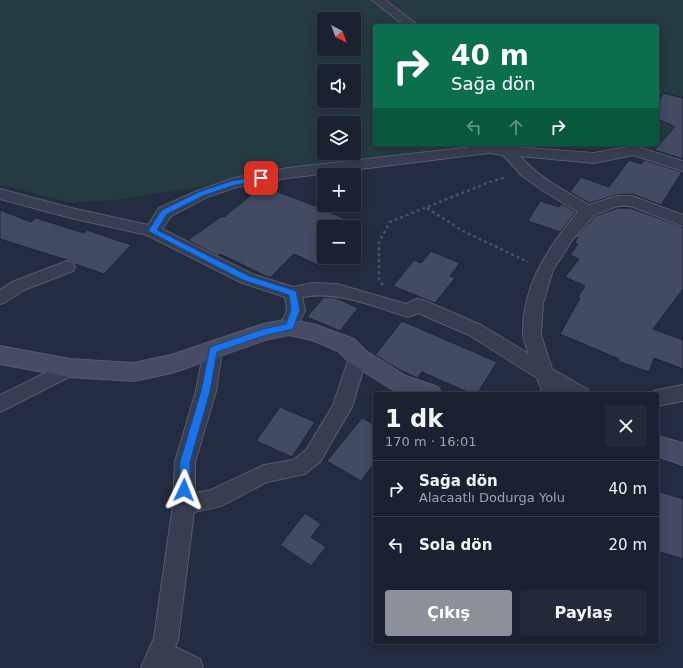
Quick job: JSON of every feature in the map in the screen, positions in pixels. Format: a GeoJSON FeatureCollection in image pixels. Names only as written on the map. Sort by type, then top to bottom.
{"type":"FeatureCollection","features":[{"type":"Feature","properties":{"kind":"street"},"geometry":{"type":"LineString","coordinates":[[378,0],[410,24]]}},
{"type":"Feature","properties":{"kind":"street"},"geometry":{"type":"LineString","coordinates":[[152,231],[165,212],[202,194],[234,183],[288,173],[489,149],[594,158],[634,147],[683,166]]}},
{"type":"Feature","properties":{"kind":"street"},"geometry":{"type":"LineString","coordinates":[[507,150],[526,172],[547,187],[588,210]]}},
{"type":"Feature","properties":{"kind":"street"},"geometry":{"type":"LineString","coordinates":[[0,194],[70,213],[152,231],[246,278],[293,293],[313,289],[337,290],[408,311],[417,305],[475,330],[577,392]]}},
{"type":"Feature","properties":{"kind":"street"},"geometry":{"type":"LineString","coordinates":[[553,392],[544,373],[532,335],[534,303],[545,269],[567,235],[588,210],[617,201],[632,201],[683,221]]}},
{"type":"Feature","properties":{"kind":"street"},"geometry":{"type":"LineString","coordinates":[[0,298],[18,286],[67,267]]}},
{"type":"Feature","properties":{"kind":"street"},"geometry":{"type":"LineString","coordinates":[[290,327],[296,310],[293,293]]}},
{"type":"Feature","properties":{"kind":"street"},"geometry":{"type":"LineString","coordinates":[[0,355],[70,368],[133,372],[172,364],[263,332],[290,327],[316,333],[346,345],[358,357],[398,382],[425,392]]}},
{"type":"Feature","properties":{"kind":"street"},"geometry":{"type":"LineString","coordinates":[[191,668],[157,660],[166,640],[184,505],[185,462],[206,391],[213,350]]}},
{"type":"Feature","properties":{"kind":"street"},"geometry":{"type":"LineString","coordinates":[[184,505],[214,499],[264,474],[298,468],[313,456],[342,407],[358,357]]}},
{"type":"Feature","properties":{"kind":"street"},"geometry":{"type":"LineString","coordinates":[[0,404],[70,368]]}},
{"type":"Feature","properties":{"kind":"street"},"geometry":{"type":"LineString","coordinates":[[659,398],[683,393]]}},
{"type":"Feature","properties":{"kind":"street"},"geometry":{"type":"LineString","coordinates":[[659,447],[683,454]]}},
{"type":"Feature","properties":{"kind":"path"},"geometry":{"type":"LineString","coordinates":[[408,311],[389,295],[379,279],[379,242],[390,222],[487,183],[526,172]]}},
{"type":"Feature","properties":{"kind":"path"},"geometry":{"type":"LineString","coordinates":[[427,208],[446,223],[488,244],[545,269]]}},
{"type":"Feature","properties":{"kind":"shaded area"},"geometry":{"type":"Polygon","coordinates":[[[0,0],[683,0],[683,159],[653,151],[466,146],[116,200],[70,203],[0,184],[0,0]]]}},
{"type":"Feature","properties":{"kind":"building"},"geometry":{"type":"Polygon","coordinates":[[[663,93],[683,98],[683,159],[654,150],[675,127],[659,120],[659,101],[663,93]]]}},
{"type":"Feature","properties":{"kind":"building"},"geometry":{"type":"Polygon","coordinates":[[[629,160],[641,164],[644,160],[682,172],[661,205],[632,194],[617,195],[589,203],[570,192],[581,177],[609,187],[629,160]]]}},
{"type":"Feature","properties":{"kind":"building"},"geometry":{"type":"Polygon","coordinates":[[[262,186],[317,207],[317,212],[329,212],[347,220],[317,220],[317,264],[322,264],[320,266],[294,254],[270,278],[220,254],[218,256],[188,240],[222,216],[224,217],[262,186]]]}},
{"type":"Feature","properties":{"kind":"building"},"geometry":{"type":"Polygon","coordinates":[[[540,201],[559,207],[562,204],[576,212],[560,232],[528,221],[540,201]]]}},
{"type":"Feature","properties":{"kind":"building"},"geometry":{"type":"Polygon","coordinates":[[[618,208],[630,208],[683,227],[683,289],[653,329],[683,340],[683,369],[654,358],[649,372],[618,361],[619,359],[560,334],[585,286],[565,277],[579,259],[570,255],[578,244],[574,243],[578,238],[576,237],[595,216],[618,208]]]}},
{"type":"Feature","properties":{"kind":"building"},"geometry":{"type":"Polygon","coordinates":[[[0,210],[31,222],[36,218],[84,233],[87,230],[131,245],[104,274],[73,262],[0,239],[0,210]]]}},
{"type":"Feature","properties":{"kind":"building"},"geometry":{"type":"Polygon","coordinates":[[[431,251],[460,263],[450,276],[455,278],[435,303],[393,286],[414,260],[421,263],[431,251]]]}},
{"type":"Feature","properties":{"kind":"building"},"geometry":{"type":"Polygon","coordinates":[[[324,297],[336,298],[358,308],[340,331],[307,317],[324,297]]]}},
{"type":"Feature","properties":{"kind":"building"},"geometry":{"type":"Polygon","coordinates":[[[402,321],[497,362],[478,392],[467,392],[422,372],[417,378],[396,368],[375,355],[402,321]]]}},
{"type":"Feature","properties":{"kind":"building"},"geometry":{"type":"Polygon","coordinates":[[[280,407],[315,422],[292,457],[256,441],[280,407]]]}},
{"type":"Feature","properties":{"kind":"building"},"geometry":{"type":"Polygon","coordinates":[[[362,418],[373,424],[373,465],[361,481],[327,461],[362,418]]]}},
{"type":"Feature","properties":{"kind":"building"},"geometry":{"type":"Polygon","coordinates":[[[659,492],[683,499],[683,559],[659,552],[659,492]]]}},
{"type":"Feature","properties":{"kind":"building"},"geometry":{"type":"Polygon","coordinates":[[[305,513],[321,524],[311,537],[326,547],[311,566],[280,545],[305,513]]]}},
{"type":"Feature","properties":{"kind":"route"},"geometry":{"type":"LineString","coordinates":[[184,490],[185,462],[206,391],[213,350],[263,332],[290,327],[296,310],[293,293],[246,278],[152,231],[165,212],[202,194],[234,183],[261,178]]}}]}
